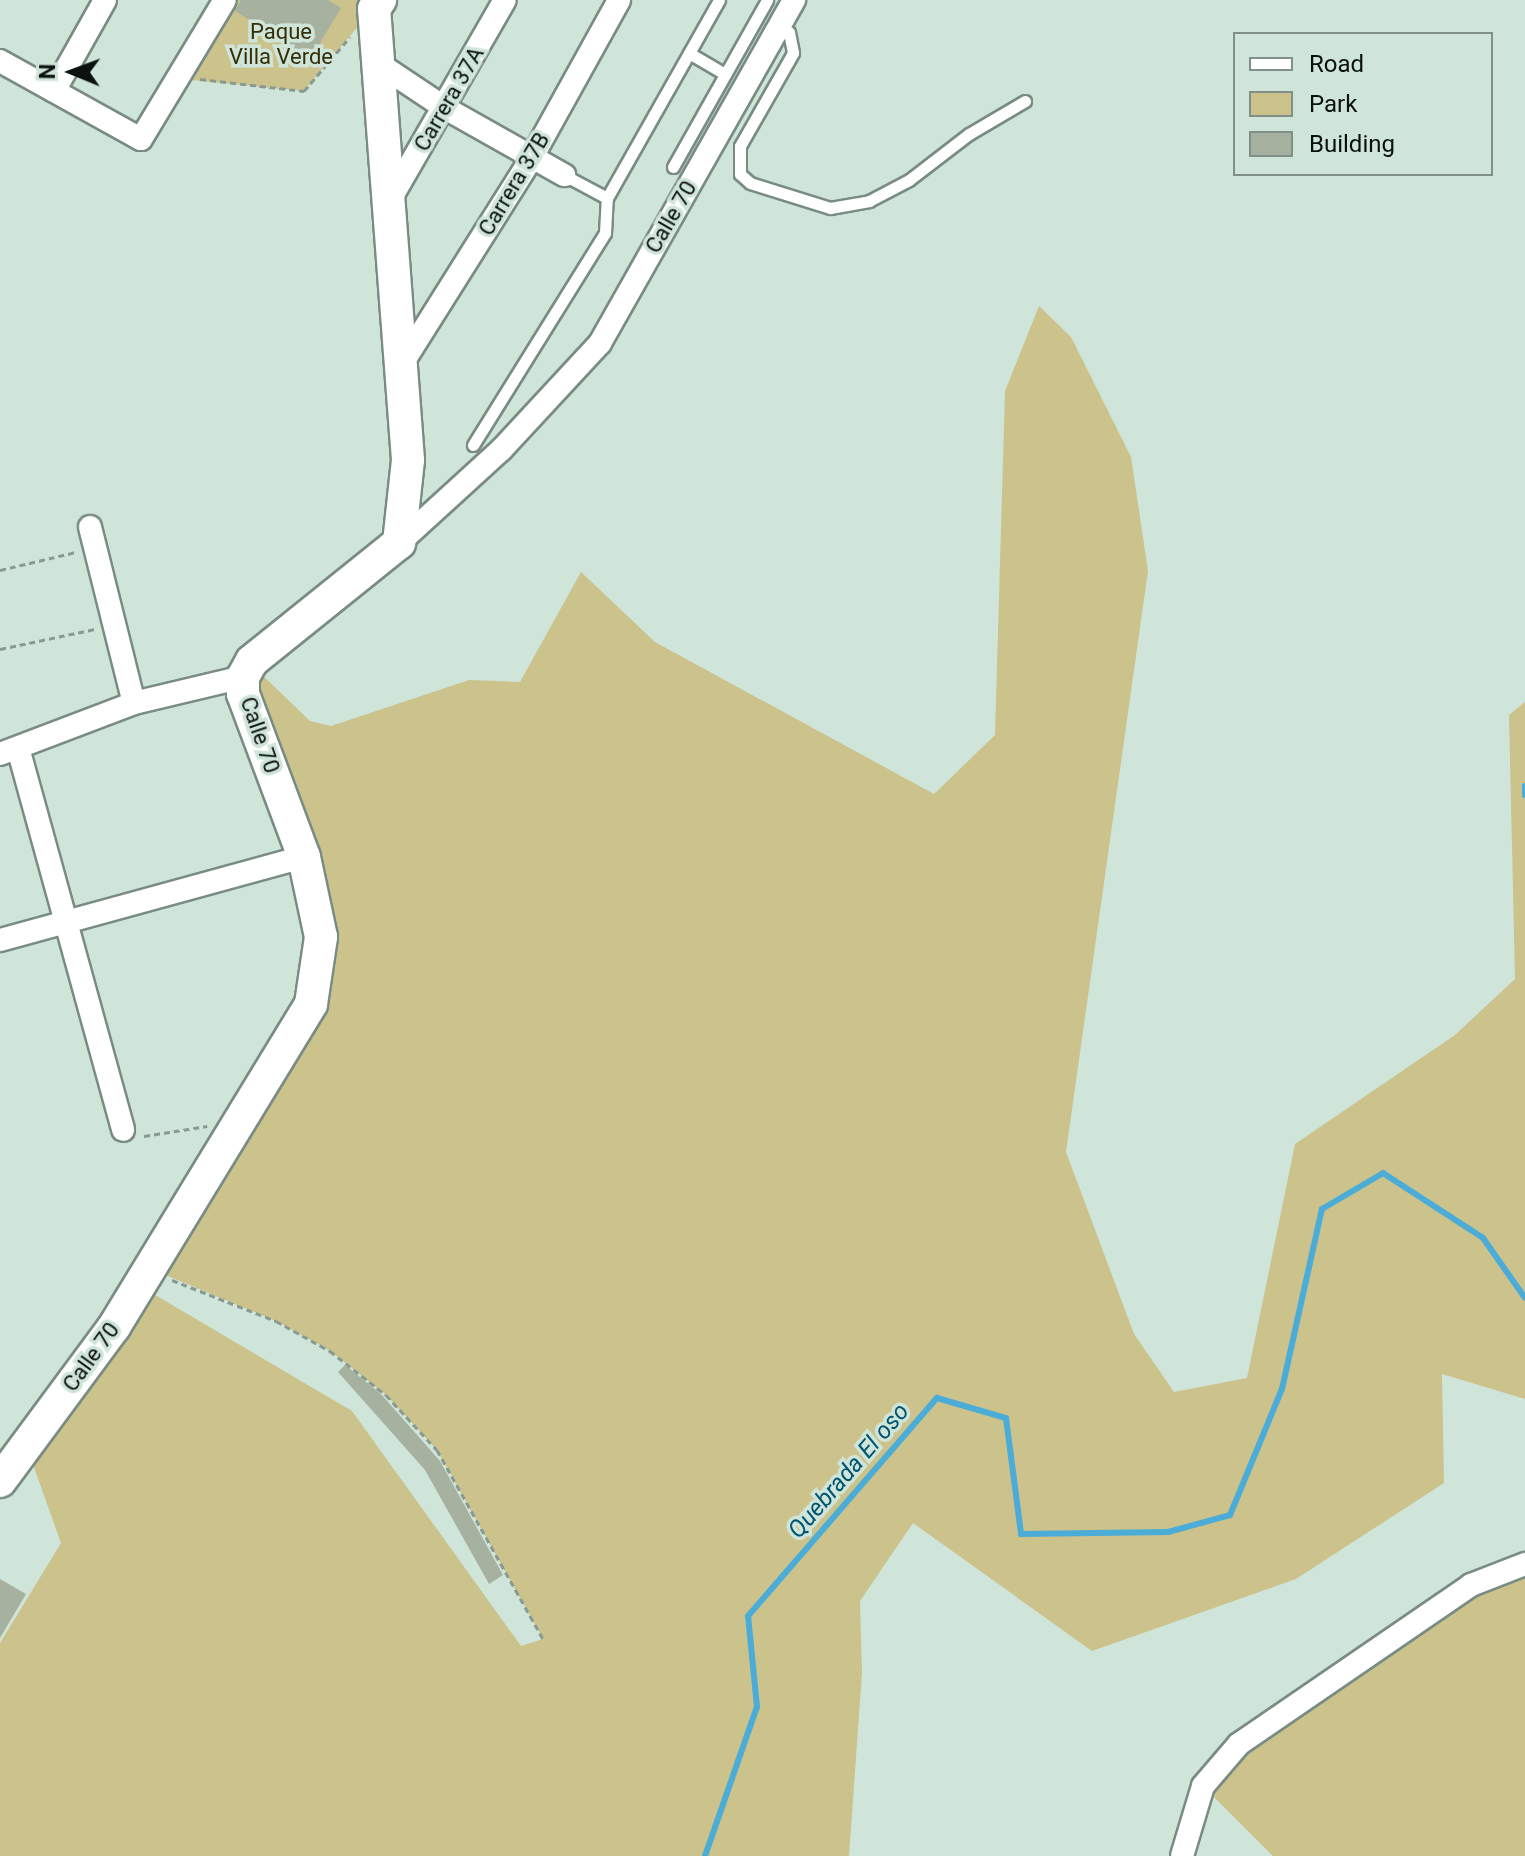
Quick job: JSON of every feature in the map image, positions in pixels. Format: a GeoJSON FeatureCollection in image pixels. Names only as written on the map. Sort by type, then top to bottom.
{"type":"FeatureCollection","features":[{"type":"Feature","properties":{"kind":"main road"},"geometry":{"type":"LineString","coordinates":[[377,5],[408,460],[399,543]]}},
{"type":"Feature","properties":{"kind":"main road","name":"Calle 70"},"geometry":{"type":"LineString","coordinates":[[0,1481],[114,1327],[294,1039],[314,992],[321,937],[304,857],[243,694],[243,677],[252,661],[399,543]]}},
{"type":"Feature","properties":{"kind":"street"},"geometry":{"type":"LineString","coordinates":[[54,91],[105,0]]}},
{"type":"Feature","properties":{"kind":"street"},"geometry":{"type":"LineString","coordinates":[[0,61],[141,139],[225,0]]}},
{"type":"Feature","properties":{"kind":"street","name":"Carrera 37A"},"geometry":{"type":"LineString","coordinates":[[391,198],[505,0]]}},
{"type":"Feature","properties":{"kind":"street","name":"Carrera 37B"},"geometry":{"type":"LineString","coordinates":[[402,364],[531,159],[619,0]]}},
{"type":"Feature","properties":{"kind":"street","name":"Calle 70"},"geometry":{"type":"LineString","coordinates":[[399,543],[502,449],[600,343],[794,0]]}},
{"type":"Feature","properties":{"kind":"street"},"geometry":{"type":"LineString","coordinates":[[382,66],[445,108],[564,175]]}},
{"type":"Feature","properties":{"kind":"street"},"geometry":{"type":"LineString","coordinates":[[93,538],[134,703]]}},
{"type":"Feature","properties":{"kind":"street"},"geometry":{"type":"LineString","coordinates":[[123,1130],[9,751],[134,703],[243,677]]}},
{"type":"Feature","properties":{"kind":"street"},"geometry":{"type":"LineString","coordinates":[[0,940],[304,857]]}},
{"type":"Feature","properties":{"kind":"street"},"geometry":{"type":"LineString","coordinates":[[1182,1856],[1203,1786],[1239,1744],[1471,1585],[1525,1564]]}},
{"type":"Feature","properties":{"kind":"lane"},"geometry":{"type":"LineString","coordinates":[[473,445],[605,233],[607,198],[719,0]]}},
{"type":"Feature","properties":{"kind":"lane"},"geometry":{"type":"LineString","coordinates":[[673,167],[767,0]]}},
{"type":"Feature","properties":{"kind":"lane"},"geometry":{"type":"LineString","coordinates":[[774,35],[789,32],[793,53],[740,146],[740,174],[750,183],[830,208],[869,201],[909,180],[969,134],[1025,101]]}},
{"type":"Feature","properties":{"kind":"lane"},"geometry":{"type":"LineString","coordinates":[[689,53],[725,74]]}},
{"type":"Feature","properties":{"kind":"lane"},"geometry":{"type":"LineString","coordinates":[[564,175],[607,198]]}},
{"type":"Feature","properties":{"kind":"path"},"geometry":{"type":"LineString","coordinates":[[180,79],[304,91],[377,5]]}},
{"type":"Feature","properties":{"kind":"path"},"geometry":{"type":"LineString","coordinates":[[0,570],[93,538]]}},
{"type":"Feature","properties":{"kind":"path"},"geometry":{"type":"LineString","coordinates":[[0,649],[114,625]]}},
{"type":"Feature","properties":{"kind":"path"},"geometry":{"type":"LineString","coordinates":[[123,1130],[144,1136],[223,1124],[236,1133]]}},
{"type":"Feature","properties":{"kind":"path"},"geometry":{"type":"LineString","coordinates":[[151,1267],[175,1282],[276,1321],[330,1351],[386,1395],[437,1450],[543,1639]]}},
{"type":"Feature","properties":{"kind":"green space","name":"Paque Villa Verde"},"geometry":{"type":"Polygon","coordinates":[[[225,0],[380,0],[304,91],[180,79],[225,0]]]}},
{"type":"Feature","properties":{"kind":"green space"},"geometry":{"type":"Polygon","coordinates":[[[1039,306],[1071,337],[1131,457],[1148,571],[1066,1152],[1134,1334],[1174,1392],[1247,1378],[1295,1144],[1455,1035],[1515,979],[1509,715],[1525,702],[1525,1399],[1442,1374],[1444,1483],[1296,1579],[1092,1651],[913,1523],[860,1601],[862,1673],[849,1856],[0,1856],[0,1643],[61,1543],[26,1445],[319,970],[266,755],[255,668],[310,721],[331,726],[469,680],[520,682],[581,572],[655,642],[934,794],[995,735],[1005,391],[1039,306]],[[151,1269],[140,1286],[352,1411],[521,1646],[543,1639],[437,1450],[386,1395],[330,1351],[276,1321],[151,1269]]]}},
{"type":"Feature","properties":{"kind":"green space"},"geometry":{"type":"Polygon","coordinates":[[[1525,1564],[1525,1856],[1273,1856],[1203,1786],[1394,1637],[1525,1564]]]}},
{"type":"Feature","properties":{"kind":"building"},"geometry":{"type":"Polygon","coordinates":[[[241,0],[328,0],[341,8],[311,58],[235,11],[241,0]]]}},
{"type":"Feature","properties":{"kind":"building"},"geometry":{"type":"Polygon","coordinates":[[[345,1365],[381,1394],[440,1461],[503,1575],[489,1584],[425,1470],[338,1372],[345,1365]]]}},
{"type":"Feature","properties":{"kind":"building"},"geometry":{"type":"Polygon","coordinates":[[[0,1579],[26,1594],[0,1638],[0,1579]]]}},
{"type":"Feature","properties":{"kind":"waterway","name":"Quebrada El oso"},"geometry":{"type":"LineString","coordinates":[[1525,786],[1525,795]]}},
{"type":"Feature","properties":{"kind":"waterway","name":"Quebrada El oso"},"geometry":{"type":"LineString","coordinates":[[705,1856],[757,1707],[748,1616],[937,1398],[1006,1418],[1021,1534],[1168,1532],[1230,1515],[1282,1389],[1322,1209],[1383,1173],[1483,1238],[1525,1298]]}}]}
